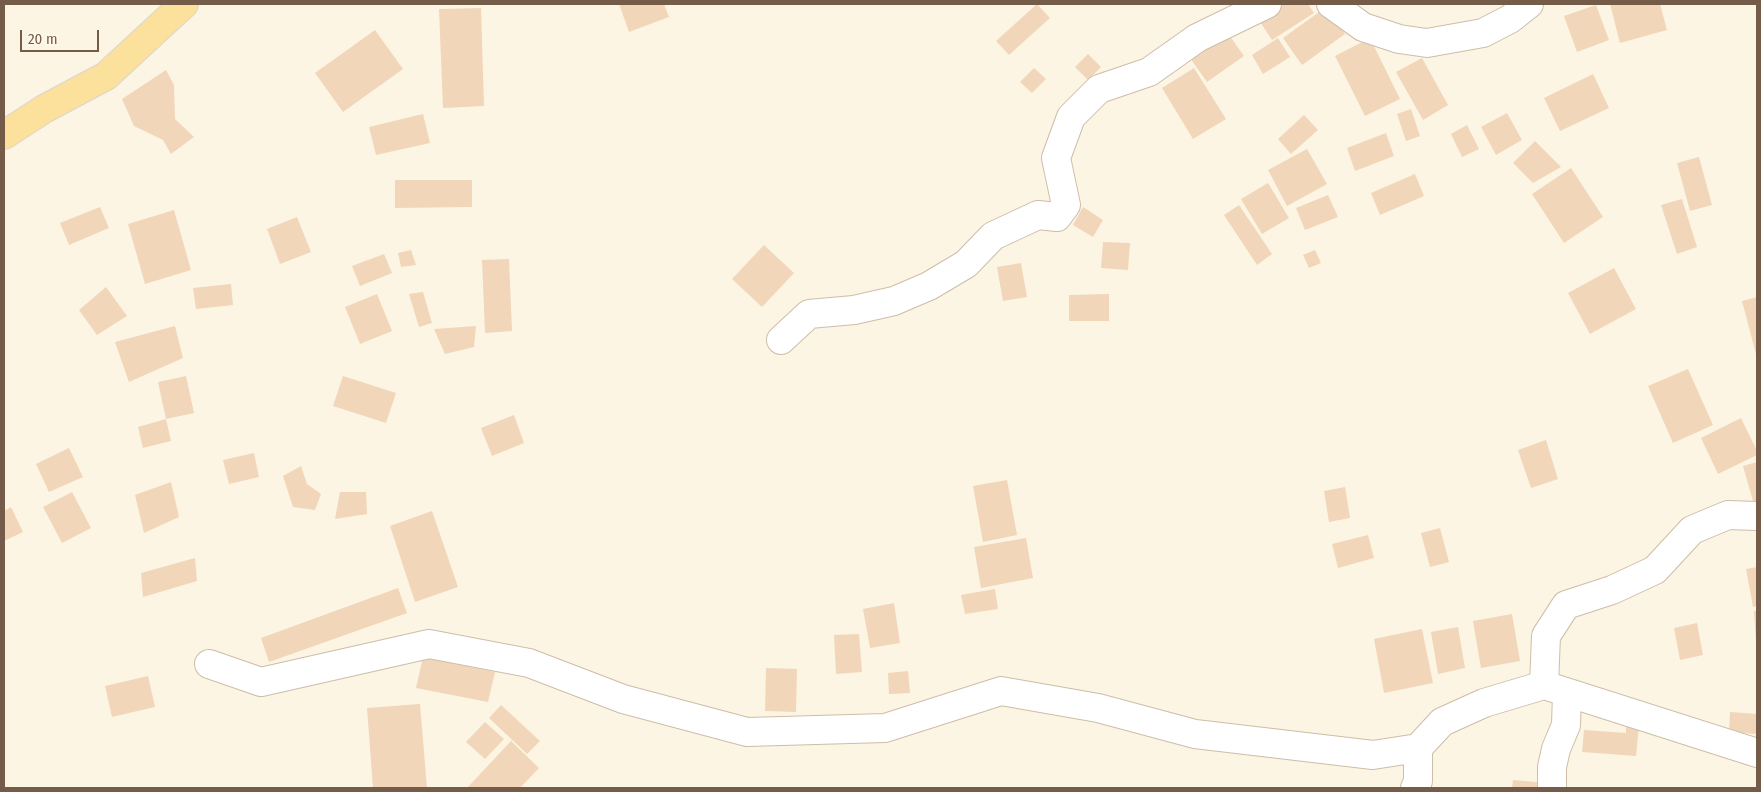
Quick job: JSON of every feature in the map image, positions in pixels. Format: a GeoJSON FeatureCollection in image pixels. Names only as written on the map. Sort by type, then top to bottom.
{"type":"FeatureCollection","features":[{"type":"Feature","properties":{"kind":"main road"},"geometry":{"type":"LineString","coordinates":[[4,135],[44,110],[106,76],[184,4]]}},
{"type":"Feature","properties":{"kind":"street"},"geometry":{"type":"LineString","coordinates":[[781,340],[809,314],[854,310],[894,301],[929,286],[966,264],[993,236],[1038,215],[1057,217],[1066,205],[1056,158],[1071,117],[1100,89],[1149,72],[1197,38],[1267,4]]}},
{"type":"Feature","properties":{"kind":"street"},"geometry":{"type":"LineString","coordinates":[[1331,4],[1363,27],[1399,39],[1427,43],[1483,33],[1510,19],[1529,4]]}},
{"type":"Feature","properties":{"kind":"street"},"geometry":{"type":"LineString","coordinates":[[1552,788],[1552,767],[1556,748],[1566,725],[1556,689],[1546,636],[1566,605],[1612,590],[1655,570],[1692,530],[1728,515],[1757,516]]}},
{"type":"Feature","properties":{"kind":"street"},"geometry":{"type":"LineString","coordinates":[[209,664],[261,682],[429,644],[529,663],[623,699],[747,732],[885,728],[1001,691],[1098,708],[1195,734],[1373,755],[1418,748],[1442,722],[1484,703],[1556,689],[1757,753]]}},
{"type":"Feature","properties":{"kind":"street"},"geometry":{"type":"LineString","coordinates":[[1415,788],[1418,781],[1418,748]]}},
{"type":"Feature","properties":{"kind":"building"},"geometry":{"type":"Polygon","coordinates":[[[619,4],[664,4],[669,17],[629,32],[619,4]]]}},
{"type":"Feature","properties":{"kind":"building"},"geometry":{"type":"Polygon","coordinates":[[[1037,4],[1050,18],[1009,55],[996,41],[1037,4]]]}},
{"type":"Feature","properties":{"kind":"building"},"geometry":{"type":"Polygon","coordinates":[[[1284,4],[1308,4],[1314,13],[1272,40],[1259,20],[1284,4]]]}},
{"type":"Feature","properties":{"kind":"building"},"geometry":{"type":"Polygon","coordinates":[[[1610,4],[1660,4],[1667,30],[1620,43],[1610,4]]]}},
{"type":"Feature","properties":{"kind":"building"},"geometry":{"type":"Polygon","coordinates":[[[1596,5],[1609,40],[1577,52],[1564,16],[1596,5]]]}},
{"type":"Feature","properties":{"kind":"building"},"geometry":{"type":"Polygon","coordinates":[[[1326,7],[1345,34],[1302,65],[1283,38],[1326,7]]]}},
{"type":"Feature","properties":{"kind":"building"},"geometry":{"type":"Polygon","coordinates":[[[481,8],[484,106],[443,108],[439,9],[481,8]]]}},
{"type":"Feature","properties":{"kind":"building"},"geometry":{"type":"Polygon","coordinates":[[[375,30],[403,69],[343,112],[315,73],[375,30]]]}},
{"type":"Feature","properties":{"kind":"building"},"geometry":{"type":"Polygon","coordinates":[[[1227,32],[1244,56],[1207,82],[1190,58],[1227,32]]]}},
{"type":"Feature","properties":{"kind":"building"},"geometry":{"type":"Polygon","coordinates":[[[1278,38],[1290,57],[1263,74],[1252,55],[1278,38]]]}},
{"type":"Feature","properties":{"kind":"building"},"geometry":{"type":"Polygon","coordinates":[[[1370,38],[1400,99],[1365,116],[1335,56],[1370,38]]]}},
{"type":"Feature","properties":{"kind":"building"},"geometry":{"type":"Polygon","coordinates":[[[1088,54],[1101,67],[1088,80],[1075,67],[1088,54]]]}},
{"type":"Feature","properties":{"kind":"building"},"geometry":{"type":"Polygon","coordinates":[[[1422,58],[1448,105],[1423,120],[1396,72],[1422,58]]]}},
{"type":"Feature","properties":{"kind":"building"},"geometry":{"type":"Polygon","coordinates":[[[1034,68],[1046,79],[1032,93],[1020,82],[1034,68]]]}},
{"type":"Feature","properties":{"kind":"building"},"geometry":{"type":"Polygon","coordinates":[[[1194,68],[1226,119],[1193,139],[1162,88],[1194,68]]]}},
{"type":"Feature","properties":{"kind":"building"},"geometry":{"type":"Polygon","coordinates":[[[166,70],[174,85],[175,119],[194,137],[171,154],[163,140],[134,126],[122,99],[166,70]]]}},
{"type":"Feature","properties":{"kind":"building"},"geometry":{"type":"Polygon","coordinates":[[[1593,74],[1609,108],[1560,131],[1544,98],[1593,74]]]}},
{"type":"Feature","properties":{"kind":"building"},"geometry":{"type":"Polygon","coordinates":[[[1411,109],[1420,136],[1406,141],[1397,114],[1411,109]]]}},
{"type":"Feature","properties":{"kind":"building"},"geometry":{"type":"Polygon","coordinates":[[[1507,113],[1522,140],[1496,155],[1481,127],[1507,113]]]}},
{"type":"Feature","properties":{"kind":"building"},"geometry":{"type":"Polygon","coordinates":[[[423,114],[430,143],[376,155],[369,127],[423,114]]]}},
{"type":"Feature","properties":{"kind":"building"},"geometry":{"type":"Polygon","coordinates":[[[1304,115],[1318,130],[1291,154],[1278,139],[1304,115]]]}},
{"type":"Feature","properties":{"kind":"building"},"geometry":{"type":"Polygon","coordinates":[[[1467,125],[1479,149],[1462,157],[1451,134],[1467,125]]]}},
{"type":"Feature","properties":{"kind":"building"},"geometry":{"type":"Polygon","coordinates":[[[1386,133],[1394,156],[1355,171],[1347,148],[1386,133]]]}},
{"type":"Feature","properties":{"kind":"building"},"geometry":{"type":"Polygon","coordinates":[[[1535,141],[1561,167],[1533,183],[1513,163],[1535,141]]]}},
{"type":"Feature","properties":{"kind":"building"},"geometry":{"type":"Polygon","coordinates":[[[1307,149],[1327,184],[1287,206],[1268,170],[1307,149]]]}},
{"type":"Feature","properties":{"kind":"building"},"geometry":{"type":"Polygon","coordinates":[[[1699,157],[1712,205],[1690,211],[1677,163],[1699,157]]]}},
{"type":"Feature","properties":{"kind":"building"},"geometry":{"type":"Polygon","coordinates":[[[1571,168],[1603,217],[1564,243],[1532,194],[1571,168]]]}},
{"type":"Feature","properties":{"kind":"building"},"geometry":{"type":"Polygon","coordinates":[[[1415,174],[1424,196],[1380,215],[1371,193],[1415,174]]]}},
{"type":"Feature","properties":{"kind":"building"},"geometry":{"type":"Polygon","coordinates":[[[395,180],[472,180],[472,207],[395,208],[395,180]]]}},
{"type":"Feature","properties":{"kind":"building"},"geometry":{"type":"Polygon","coordinates":[[[1268,183],[1289,218],[1262,234],[1241,199],[1268,183]]]}},
{"type":"Feature","properties":{"kind":"building"},"geometry":{"type":"Polygon","coordinates":[[[1328,195],[1338,217],[1305,230],[1296,208],[1328,195]]]}},
{"type":"Feature","properties":{"kind":"building"},"geometry":{"type":"Polygon","coordinates":[[[1682,199],[1697,247],[1677,254],[1661,205],[1682,199]]]}},
{"type":"Feature","properties":{"kind":"building"},"geometry":{"type":"Polygon","coordinates":[[[1239,205],[1272,254],[1257,265],[1224,215],[1239,205]]]}},
{"type":"Feature","properties":{"kind":"building"},"geometry":{"type":"Polygon","coordinates":[[[100,207],[109,228],[69,245],[60,223],[100,207]]]}},
{"type":"Feature","properties":{"kind":"building"},"geometry":{"type":"Polygon","coordinates":[[[1083,207],[1103,220],[1093,237],[1073,225],[1083,207]]]}},
{"type":"Feature","properties":{"kind":"building"},"geometry":{"type":"Polygon","coordinates":[[[174,210],[191,270],[145,284],[128,224],[174,210]]]}},
{"type":"Feature","properties":{"kind":"building"},"geometry":{"type":"Polygon","coordinates":[[[297,217],[311,252],[280,264],[267,229],[297,217]]]}},
{"type":"Feature","properties":{"kind":"building"},"geometry":{"type":"Polygon","coordinates":[[[1103,242],[1130,243],[1128,270],[1101,268],[1103,242]]]}},
{"type":"Feature","properties":{"kind":"building"},"geometry":{"type":"Polygon","coordinates":[[[764,245],[794,273],[762,307],[732,279],[764,245]]]}},
{"type":"Feature","properties":{"kind":"building"},"geometry":{"type":"Polygon","coordinates":[[[411,250],[416,265],[401,267],[398,253],[411,250]]]}},
{"type":"Feature","properties":{"kind":"building"},"geometry":{"type":"Polygon","coordinates":[[[1315,250],[1321,263],[1309,268],[1303,255],[1315,250]]]}},
{"type":"Feature","properties":{"kind":"building"},"geometry":{"type":"Polygon","coordinates":[[[384,254],[392,273],[360,286],[352,266],[384,254]]]}},
{"type":"Feature","properties":{"kind":"building"},"geometry":{"type":"Polygon","coordinates":[[[509,259],[512,331],[485,333],[482,260],[509,259]]]}},
{"type":"Feature","properties":{"kind":"building"},"geometry":{"type":"Polygon","coordinates":[[[1021,263],[1027,297],[1003,301],[997,267],[1021,263]]]}},
{"type":"Feature","properties":{"kind":"building"},"geometry":{"type":"Polygon","coordinates":[[[1614,268],[1636,309],[1590,334],[1568,293],[1614,268]]]}},
{"type":"Feature","properties":{"kind":"building"},"geometry":{"type":"Polygon","coordinates":[[[231,284],[233,305],[196,309],[193,288],[231,284]]]}},
{"type":"Feature","properties":{"kind":"building"},"geometry":{"type":"Polygon","coordinates":[[[106,287],[127,316],[97,335],[79,310],[106,287]]]}},
{"type":"Feature","properties":{"kind":"building"},"geometry":{"type":"Polygon","coordinates":[[[423,292],[432,323],[419,327],[409,294],[423,292]]]}},
{"type":"Feature","properties":{"kind":"building"},"geometry":{"type":"Polygon","coordinates":[[[377,294],[392,331],[360,344],[345,307],[377,294]]]}},
{"type":"Feature","properties":{"kind":"building"},"geometry":{"type":"Polygon","coordinates":[[[1109,294],[1109,321],[1069,321],[1069,295],[1109,294]]]}},
{"type":"Feature","properties":{"kind":"building"},"geometry":{"type":"Polygon","coordinates":[[[1757,297],[1757,358],[1742,301],[1757,297]]]}},
{"type":"Feature","properties":{"kind":"building"},"geometry":{"type":"Polygon","coordinates":[[[175,326],[183,358],[129,382],[115,342],[175,326]]]}},
{"type":"Feature","properties":{"kind":"building"},"geometry":{"type":"Polygon","coordinates":[[[476,326],[474,347],[445,354],[434,329],[476,326]]]}},
{"type":"Feature","properties":{"kind":"building"},"geometry":{"type":"Polygon","coordinates":[[[1688,369],[1713,425],[1673,443],[1648,386],[1688,369]]]}},
{"type":"Feature","properties":{"kind":"building"},"geometry":{"type":"Polygon","coordinates":[[[186,376],[194,413],[166,419],[158,382],[186,376]]]}},
{"type":"Feature","properties":{"kind":"building"},"geometry":{"type":"Polygon","coordinates":[[[343,376],[396,393],[386,423],[333,406],[343,376]]]}},
{"type":"Feature","properties":{"kind":"building"},"geometry":{"type":"Polygon","coordinates":[[[514,415],[524,443],[492,456],[481,428],[514,415]]]}},
{"type":"Feature","properties":{"kind":"building"},"geometry":{"type":"Polygon","coordinates":[[[1741,418],[1757,451],[1757,455],[1718,474],[1701,438],[1741,418]]]}},
{"type":"Feature","properties":{"kind":"building"},"geometry":{"type":"Polygon","coordinates":[[[166,419],[171,441],[143,448],[138,427],[166,419]]]}},
{"type":"Feature","properties":{"kind":"building"},"geometry":{"type":"Polygon","coordinates":[[[1546,440],[1558,479],[1531,488],[1518,450],[1546,440]]]}},
{"type":"Feature","properties":{"kind":"building"},"geometry":{"type":"Polygon","coordinates":[[[69,448],[83,477],[49,492],[36,464],[69,448]]]}},
{"type":"Feature","properties":{"kind":"building"},"geometry":{"type":"Polygon","coordinates":[[[254,453],[259,477],[229,484],[223,460],[254,453]]]}},
{"type":"Feature","properties":{"kind":"building"},"geometry":{"type":"Polygon","coordinates":[[[1757,462],[1757,507],[1755,508],[1743,466],[1757,462]]]}},
{"type":"Feature","properties":{"kind":"building"},"geometry":{"type":"Polygon","coordinates":[[[301,466],[307,484],[321,494],[315,510],[293,507],[283,476],[301,466]]]}},
{"type":"Feature","properties":{"kind":"building"},"geometry":{"type":"Polygon","coordinates":[[[1007,480],[1017,535],[983,542],[973,486],[1007,480]]]}},
{"type":"Feature","properties":{"kind":"building"},"geometry":{"type":"Polygon","coordinates":[[[171,482],[179,517],[144,533],[135,495],[171,482]]]}},
{"type":"Feature","properties":{"kind":"building"},"geometry":{"type":"Polygon","coordinates":[[[1345,487],[1350,518],[1329,522],[1324,491],[1345,487]]]}},
{"type":"Feature","properties":{"kind":"building"},"geometry":{"type":"Polygon","coordinates":[[[72,492],[91,528],[62,543],[43,507],[72,492]]]}},
{"type":"Feature","properties":{"kind":"building"},"geometry":{"type":"Polygon","coordinates":[[[340,492],[366,492],[367,514],[335,519],[340,492]]]}},
{"type":"Feature","properties":{"kind":"building"},"geometry":{"type":"Polygon","coordinates":[[[11,507],[23,532],[4,541],[4,511],[11,507]]]}},
{"type":"Feature","properties":{"kind":"building"},"geometry":{"type":"Polygon","coordinates":[[[432,511],[458,587],[415,602],[390,526],[432,511]]]}},
{"type":"Feature","properties":{"kind":"building"},"geometry":{"type":"Polygon","coordinates":[[[1440,528],[1449,562],[1430,567],[1421,533],[1440,528]]]}},
{"type":"Feature","properties":{"kind":"building"},"geometry":{"type":"Polygon","coordinates":[[[1368,535],[1374,558],[1338,568],[1332,544],[1368,535]]]}},
{"type":"Feature","properties":{"kind":"building"},"geometry":{"type":"Polygon","coordinates":[[[1026,538],[1033,578],[981,588],[974,547],[1026,538]]]}},
{"type":"Feature","properties":{"kind":"building"},"geometry":{"type":"Polygon","coordinates":[[[195,558],[197,581],[143,597],[141,573],[195,558]]]}},
{"type":"Feature","properties":{"kind":"building"},"geometry":{"type":"Polygon","coordinates":[[[1757,567],[1757,606],[1753,607],[1746,569],[1757,567]]]}},
{"type":"Feature","properties":{"kind":"building"},"geometry":{"type":"Polygon","coordinates":[[[398,588],[407,613],[269,662],[261,638],[398,588]]]}},
{"type":"Feature","properties":{"kind":"building"},"geometry":{"type":"Polygon","coordinates":[[[995,589],[998,609],[965,614],[961,595],[995,589]]]}},
{"type":"Feature","properties":{"kind":"building"},"geometry":{"type":"Polygon","coordinates":[[[894,603],[900,643],[870,648],[863,609],[894,603]]]}},
{"type":"Feature","properties":{"kind":"building"},"geometry":{"type":"Polygon","coordinates":[[[1754,611],[1757,611],[1757,642],[1756,642],[1754,611]]]}},
{"type":"Feature","properties":{"kind":"building"},"geometry":{"type":"Polygon","coordinates":[[[1512,614],[1520,661],[1481,668],[1473,621],[1512,614]]]}},
{"type":"Feature","properties":{"kind":"building"},"geometry":{"type":"Polygon","coordinates":[[[1697,623],[1703,655],[1680,660],[1674,628],[1697,623]]]}},
{"type":"Feature","properties":{"kind":"building"},"geometry":{"type":"Polygon","coordinates":[[[1458,627],[1465,668],[1438,674],[1431,632],[1458,627]]]}},
{"type":"Feature","properties":{"kind":"building"},"geometry":{"type":"Polygon","coordinates":[[[1422,629],[1433,683],[1384,693],[1374,639],[1422,629]]]}},
{"type":"Feature","properties":{"kind":"building"},"geometry":{"type":"Polygon","coordinates":[[[859,634],[862,672],[836,674],[834,635],[859,634]]]}},
{"type":"Feature","properties":{"kind":"building"},"geometry":{"type":"Polygon","coordinates":[[[423,657],[495,672],[488,702],[416,688],[423,657]]]}},
{"type":"Feature","properties":{"kind":"building"},"geometry":{"type":"Polygon","coordinates":[[[766,668],[797,669],[796,712],[765,711],[766,668]]]}},
{"type":"Feature","properties":{"kind":"building"},"geometry":{"type":"Polygon","coordinates":[[[908,671],[910,693],[889,694],[888,673],[908,671]]]}},
{"type":"Feature","properties":{"kind":"building"},"geometry":{"type":"Polygon","coordinates":[[[148,676],[155,707],[112,717],[105,686],[148,676]]]}},
{"type":"Feature","properties":{"kind":"building"},"geometry":{"type":"Polygon","coordinates":[[[420,704],[427,788],[373,788],[367,708],[420,704]]]}},
{"type":"Feature","properties":{"kind":"building"},"geometry":{"type":"Polygon","coordinates":[[[501,705],[540,741],[527,754],[489,718],[501,705]]]}},
{"type":"Feature","properties":{"kind":"building"},"geometry":{"type":"Polygon","coordinates":[[[1730,712],[1757,714],[1757,734],[1729,732],[1730,712]]]}},
{"type":"Feature","properties":{"kind":"building"},"geometry":{"type":"Polygon","coordinates":[[[485,722],[504,739],[485,759],[466,742],[485,722]]]}},
{"type":"Feature","properties":{"kind":"building"},"geometry":{"type":"Polygon","coordinates":[[[1626,724],[1639,725],[1636,756],[1582,752],[1584,730],[1626,733],[1626,724]]]}},
{"type":"Feature","properties":{"kind":"building"},"geometry":{"type":"Polygon","coordinates":[[[511,741],[539,768],[520,788],[467,788],[511,741]]]}},
{"type":"Feature","properties":{"kind":"building"},"geometry":{"type":"Polygon","coordinates":[[[1513,780],[1547,783],[1546,788],[1512,788],[1513,780]]]}}]}
